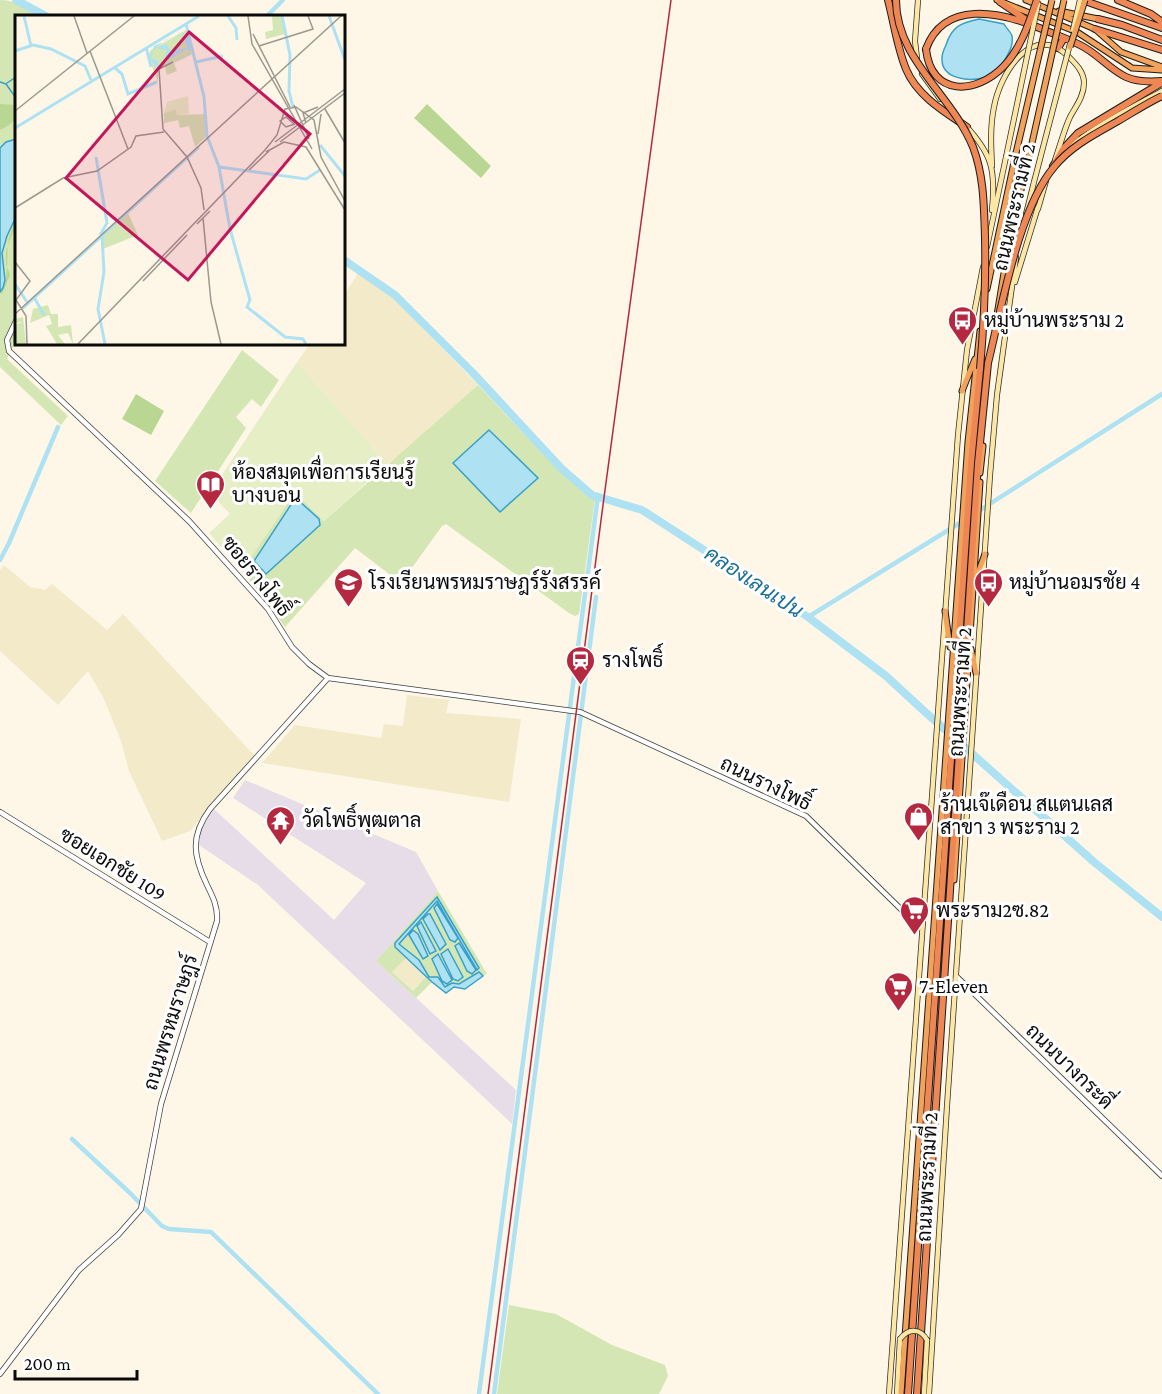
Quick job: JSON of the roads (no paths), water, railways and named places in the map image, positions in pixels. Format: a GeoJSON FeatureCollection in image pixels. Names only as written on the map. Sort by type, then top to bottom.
{"type":"FeatureCollection","features":[{"type":"Feature","properties":{"kind":"highway"},"geometry":{"type":"LineString","coordinates":[[888,0],[907,70],[919,88],[935,105],[967,127]]}},
{"type":"Feature","properties":{"kind":"highway"},"geometry":{"type":"LineString","coordinates":[[896,0],[899,25],[907,45],[963,127],[976,156],[984,202],[986,292],[972,453],[908,1394]]}},
{"type":"Feature","properties":{"kind":"highway"},"geometry":{"type":"LineString","coordinates":[[1026,0],[1095,29],[1162,50]]}},
{"type":"Feature","properties":{"kind":"highway"},"geometry":{"type":"LineString","coordinates":[[1038,0],[1024,36],[1011,58],[981,83],[964,86],[948,84],[941,81],[930,69],[926,49],[932,31],[948,16],[963,10],[993,12],[1035,26],[1081,45],[1126,77],[1146,82],[1162,82]]}},
{"type":"Feature","properties":{"kind":"highway","name":"ถนนพระรามที่ 2"},"geometry":{"type":"LineString","coordinates":[[899,1394],[969,432],[978,351],[994,253],[1052,0]]}},
{"type":"Feature","properties":{"kind":"highway","name":"ถนนพระรามที่ 2"},"geometry":{"type":"LineString","coordinates":[[917,1394],[988,386],[997,310],[1008,250],[1064,0]]}},
{"type":"Feature","properties":{"kind":"highway"},"geometry":{"type":"LineString","coordinates":[[1070,47],[1082,0],[1162,28]]}},
{"type":"Feature","properties":{"kind":"highway"},"geometry":{"type":"LineString","coordinates":[[1118,0],[1151,14],[1162,22]]}},
{"type":"Feature","properties":{"kind":"highway"},"geometry":{"type":"LineString","coordinates":[[999,1],[1035,26]]}},
{"type":"Feature","properties":{"kind":"highway"},"geometry":{"type":"LineString","coordinates":[[999,1],[1077,32],[1132,68],[1162,68]]}},
{"type":"Feature","properties":{"kind":"highway"},"geometry":{"type":"LineString","coordinates":[[1048,9],[1122,25],[1162,40]]}},
{"type":"Feature","properties":{"kind":"highway"},"geometry":{"type":"LineString","coordinates":[[1095,29],[1121,52],[1162,68]]}},
{"type":"Feature","properties":{"kind":"highway"},"geometry":{"type":"LineString","coordinates":[[1058,48],[1064,38]]}},
{"type":"Feature","properties":{"kind":"highway"},"geometry":{"type":"LineString","coordinates":[[1049,174],[1064,148],[1078,133],[1162,82]]}},
{"type":"Feature","properties":{"kind":"highway"},"geometry":{"type":"LineString","coordinates":[[917,1394],[977,475],[988,363],[1020,240],[1035,200],[1049,174],[1078,145],[1162,96]]}},
{"type":"Feature","properties":{"kind":"highway"},"geometry":{"type":"LineString","coordinates":[[962,391],[978,351]]}},
{"type":"Feature","properties":{"kind":"highway"},"geometry":{"type":"LineString","coordinates":[[973,587],[985,554]]}},
{"type":"Feature","properties":{"kind":"highway"},"geometry":{"type":"LineString","coordinates":[[945,611],[950,641],[949,705]]}},
{"type":"Feature","properties":{"kind":"highway"},"geometry":{"type":"LineString","coordinates":[[970,641],[976,673]]}},
{"type":"Feature","properties":{"kind":"main road"},"geometry":{"type":"LineString","coordinates":[[918,0],[915,41],[919,66],[932,89],[982,146],[992,166]]}},
{"type":"Feature","properties":{"kind":"main road","name":"ถนนพระรามที่ 2"},"geometry":{"type":"LineString","coordinates":[[889,1394],[962,391],[970,335],[1038,0]]}},
{"type":"Feature","properties":{"kind":"main road"},"geometry":{"type":"LineString","coordinates":[[990,233],[993,189],[992,116],[997,93],[1017,58],[1029,47],[1043,44],[1058,48],[1078,66],[1083,74],[1084,82],[1080,100],[1070,118],[1049,174],[1010,297]]}},
{"type":"Feature","properties":{"kind":"main road","name":"ถนนพระรามที่ 2"},"geometry":{"type":"LineString","coordinates":[[929,1394],[976,673],[997,395],[1020,237],[1070,47]]}},
{"type":"Feature","properties":{"kind":"main road"},"geometry":{"type":"LineString","coordinates":[[1038,209],[1053,171],[1071,146],[1162,92]]}},
{"type":"Feature","properties":{"kind":"main road"},"geometry":{"type":"LineString","coordinates":[[899,1394],[900,1339],[906,1332],[913,1330],[921,1333],[927,1340],[924,1394]]}},
{"type":"Feature","properties":{"kind":"street","name":"ซอยรางโพธิ์"},"geometry":{"type":"LineString","coordinates":[[15,323],[6,344],[9,351],[201,533],[268,609],[292,647],[328,678]]}},
{"type":"Feature","properties":{"kind":"street","name":"ถนนรางโพธิ์"},"geometry":{"type":"LineString","coordinates":[[328,678],[583,713],[806,816],[913,921],[922,927]]}},
{"type":"Feature","properties":{"kind":"street","name":"ถนนพรหมราษฎร์"},"geometry":{"type":"LineString","coordinates":[[0,1374],[79,1270],[118,1235],[141,1209],[161,1104],[217,921],[217,910],[197,857],[195,840],[199,826],[216,802],[328,678]]}},
{"type":"Feature","properties":{"kind":"street","name":"ซอยเอกชัย 109"},"geometry":{"type":"LineString","coordinates":[[0,812],[210,942]]}},
{"type":"Feature","properties":{"kind":"street","name":"ถนนบางกระดี่"},"geometry":{"type":"LineString","coordinates":[[957,977],[1162,1176]]}},
{"type":"Feature","properties":{"kind":"water"},"geometry":{"type":"Polygon","coordinates":[[[979,19],[1004,24],[1012,36],[1009,52],[999,67],[986,77],[958,78],[946,71],[943,65],[943,51],[954,29],[979,19]]]}},
{"type":"Feature","properties":{"kind":"water"},"geometry":{"type":"Polygon","coordinates":[[[15,139],[15,219],[2,253],[5,280],[0,292],[0,148],[6,142],[15,139]]]}},
{"type":"Feature","properties":{"kind":"water"},"geometry":{"type":"Polygon","coordinates":[[[489,430],[538,478],[500,512],[453,463],[489,430]]]}},
{"type":"Feature","properties":{"kind":"water"},"geometry":{"type":"Polygon","coordinates":[[[294,500],[298,500],[319,519],[320,525],[266,574],[254,561],[294,500]]]}},
{"type":"Feature","properties":{"kind":"water"},"geometry":{"type":"Polygon","coordinates":[[[437,897],[479,968],[477,970],[437,901],[399,944],[419,960],[429,977],[438,977],[445,987],[452,983],[459,984],[479,972],[483,976],[465,989],[454,987],[446,993],[395,947],[395,943],[437,897]]]}},
{"type":"Feature","properties":{"kind":"water"},"geometry":{"type":"Polygon","coordinates":[[[437,904],[458,938],[455,942],[450,940],[434,908],[437,904]]]}},
{"type":"Feature","properties":{"kind":"water"},"geometry":{"type":"Polygon","coordinates":[[[428,914],[446,944],[440,950],[423,919],[428,914]]]}},
{"type":"Feature","properties":{"kind":"water"},"geometry":{"type":"Polygon","coordinates":[[[421,922],[436,951],[430,954],[417,926],[421,922]]]}},
{"type":"Feature","properties":{"kind":"water"},"geometry":{"type":"Polygon","coordinates":[[[413,930],[418,934],[428,956],[423,959],[409,935],[413,930]]]}},
{"type":"Feature","properties":{"kind":"water"},"geometry":{"type":"Polygon","coordinates":[[[459,943],[476,970],[472,974],[467,971],[455,946],[459,943]]]}},
{"type":"Feature","properties":{"kind":"water"},"geometry":{"type":"Polygon","coordinates":[[[448,949],[463,977],[458,981],[453,979],[441,954],[448,949]]]}},
{"type":"Feature","properties":{"kind":"water"},"geometry":{"type":"Polygon","coordinates":[[[438,954],[452,980],[447,984],[442,981],[432,959],[438,954]]]}},
{"type":"Feature","properties":{"kind":"waterway","name":"คลองเลนเปน"},"geometry":{"type":"LineString","coordinates":[[16,0],[44,15]]}},
{"type":"Feature","properties":{"kind":"waterway"},"geometry":{"type":"LineString","coordinates":[[268,15],[283,0]]}},
{"type":"Feature","properties":{"kind":"waterway"},"geometry":{"type":"LineString","coordinates":[[7,83],[15,78]]}},
{"type":"Feature","properties":{"kind":"waterway"},"geometry":{"type":"LineString","coordinates":[[0,82],[6,84],[15,97]]}},
{"type":"Feature","properties":{"kind":"waterway","name":"คลองเลนเปน"},"geometry":{"type":"LineString","coordinates":[[345,261],[395,295],[472,372],[562,469],[592,495],[642,510],[808,617],[886,676],[1094,862],[1162,917]]}},
{"type":"Feature","properties":{"kind":"waterway"},"geometry":{"type":"LineString","coordinates":[[977,512],[1162,394]]}},
{"type":"Feature","properties":{"kind":"waterway"},"geometry":{"type":"LineString","coordinates":[[0,560],[58,427]]}},
{"type":"Feature","properties":{"kind":"waterway"},"geometry":{"type":"LineString","coordinates":[[479,1394],[598,496]]}},
{"type":"Feature","properties":{"kind":"waterway"},"geometry":{"type":"LineString","coordinates":[[808,617],[963,521]]}},
{"type":"Feature","properties":{"kind":"waterway"},"geometry":{"type":"LineString","coordinates":[[494,1394],[596,597]]}},
{"type":"Feature","properties":{"kind":"waterway"},"geometry":{"type":"LineString","coordinates":[[72,1139],[162,1226],[169,1229],[211,1232],[378,1394]]}},
{"type":"Feature","properties":{"kind":"railway"},"geometry":{"type":"LineString","coordinates":[[488,1394],[671,0]]}},
{"type":"Feature","properties":{"kind":"place","name":"หมู่บ้านพระราม 2"},"geometry":{"type":"Point","coordinates":[963,346]}},
{"type":"Feature","properties":{"kind":"place","name":"ห้องสมุดเพื่อการเรียนรู้ บางบอน"},"geometry":{"type":"Point","coordinates":[211,510]}},
{"type":"Feature","properties":{"kind":"place","name":"โรงเรียนพรหมราษฎร์รังสรรค์"},"geometry":{"type":"Point","coordinates":[348,608]}},
{"type":"Feature","properties":{"kind":"place","name":"หมู่บ้านอมรชัย 4"},"geometry":{"type":"Point","coordinates":[988,608]}},
{"type":"Feature","properties":{"kind":"place","name":"รางโพธิ์"},"geometry":{"type":"Point","coordinates":[581,686]}},
{"type":"Feature","properties":{"kind":"place","name":"ร้านเจ๊เดือน สแตนเลส สาขา 3 พระราม 2"},"geometry":{"type":"Point","coordinates":[919,842]}},
{"type":"Feature","properties":{"kind":"place","name":"วัดโพธิ์พุฒตาล"},"geometry":{"type":"Point","coordinates":[281,846]}},
{"type":"Feature","properties":{"kind":"place","name":"พระราม2ซ.82"},"geometry":{"type":"Point","coordinates":[915,936]}},
{"type":"Feature","properties":{"kind":"place","name":"7-Eleven"},"geometry":{"type":"Point","coordinates":[898,1012]}}]}
